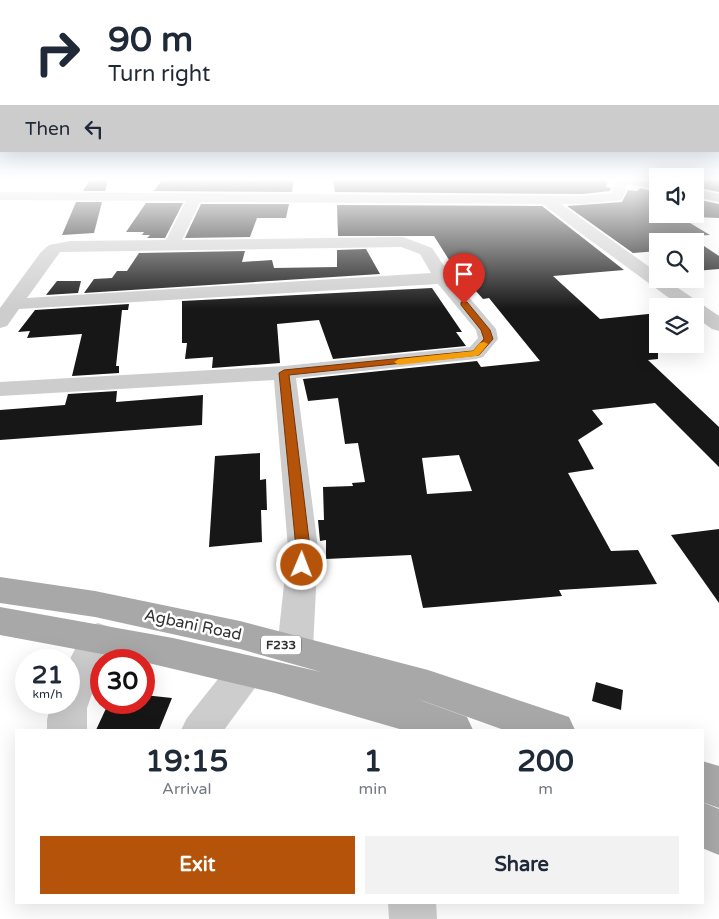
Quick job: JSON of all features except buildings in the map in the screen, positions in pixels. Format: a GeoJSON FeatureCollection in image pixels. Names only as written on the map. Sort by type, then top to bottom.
{"type":"FeatureCollection","features":[{"type":"Feature","properties":{"kind":"main road","name":"Agbani Road"},"geometry":{"type":"LineString","coordinates":[[0,590],[96,604],[240,635],[428,686],[552,729]]}},
{"type":"Feature","properties":{"kind":"main road","name":"F233"},"geometry":{"type":"LineString","coordinates":[[0,621],[98,637],[192,656],[316,687],[432,726]]}},
{"type":"Feature","properties":{"kind":"main road"},"geometry":{"type":"LineString","coordinates":[[704,782],[719,787]]}},
{"type":"Feature","properties":{"kind":"main road"},"geometry":{"type":"LineString","coordinates":[[704,826],[719,832]]}},
{"type":"Feature","properties":{"kind":"street"},"geometry":{"type":"LineString","coordinates":[[171,246],[182,223]]}},
{"type":"Feature","properties":{"kind":"street"},"geometry":{"type":"LineString","coordinates":[[576,223],[681,298]]}},
{"type":"Feature","properties":{"kind":"street"},"geometry":{"type":"LineString","coordinates":[[0,322],[47,256],[55,248],[70,246],[403,242],[426,251],[443,278],[486,330],[488,339],[476,353],[284,373],[0,389]]}},
{"type":"Feature","properties":{"kind":"street"},"geometry":{"type":"LineString","coordinates":[[13,304],[443,278]]}},
{"type":"Feature","properties":{"kind":"street"},"geometry":{"type":"LineString","coordinates":[[704,314],[719,325]]}},
{"type":"Feature","properties":{"kind":"street"},"geometry":{"type":"LineString","coordinates":[[284,373],[303,548],[295,649]]}},
{"type":"Feature","properties":{"kind":"street"},"geometry":{"type":"LineString","coordinates":[[67,729],[65,720],[76,686],[98,637]]}},
{"type":"Feature","properties":{"kind":"street"},"geometry":{"type":"LineString","coordinates":[[202,729],[247,670]]}},
{"type":"Feature","properties":{"kind":"street"},"geometry":{"type":"LineString","coordinates":[[412,904],[413,919]]}},
{"type":"Feature","properties":{"kind":"slow traffic"},"geometry":{"type":"LineString","coordinates":[[399,362],[476,353],[484,344]]}},
{"type":"Feature","properties":{"kind":"route"},"geometry":{"type":"LineString","coordinates":[[302,565],[303,548],[284,373],[476,353],[488,339],[486,330],[464,304]]}}]}
